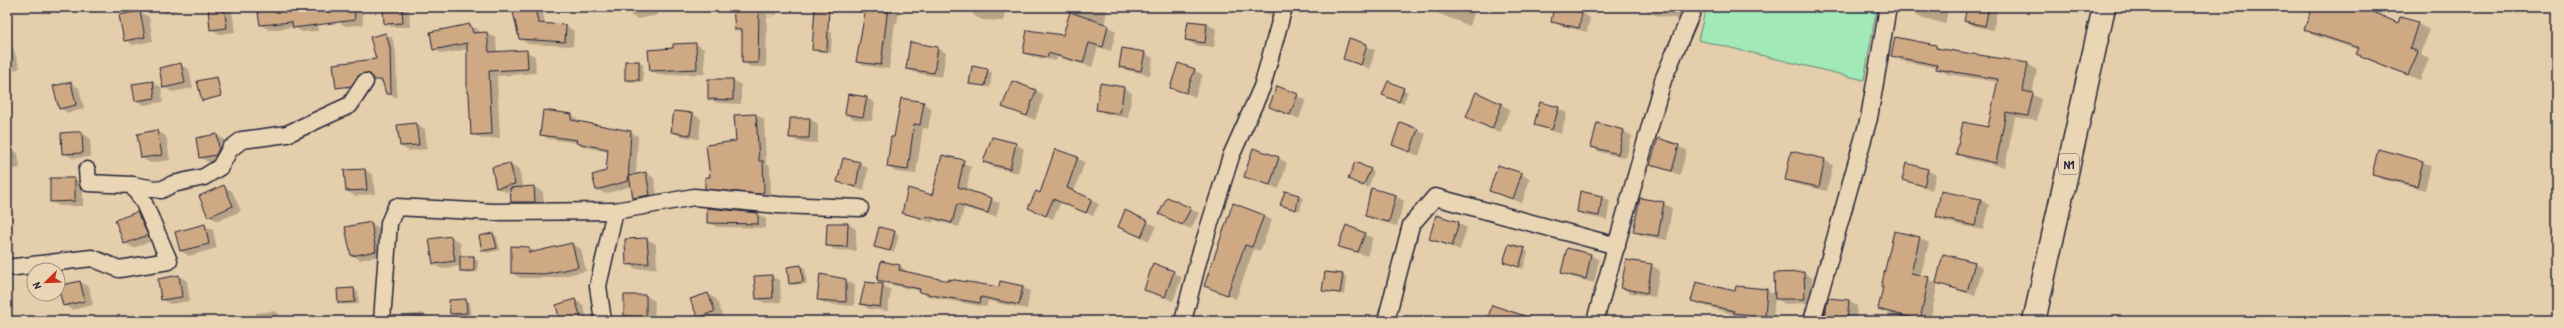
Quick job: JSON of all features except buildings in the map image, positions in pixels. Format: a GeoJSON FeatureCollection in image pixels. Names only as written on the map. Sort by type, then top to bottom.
{"type":"FeatureCollection","features":[{"type":"Feature","properties":{"kind":"highway","name":"N1"},"geometry":{"type":"LineString","coordinates":[[2034,321],[2104,7]]}},
{"type":"Feature","properties":{"kind":"street"},"geometry":{"type":"LineString","coordinates":[[1183,321],[1199,258],[1231,156],[1262,87],[1284,7]]}},
{"type":"Feature","properties":{"kind":"street"},"geometry":{"type":"LineString","coordinates":[[1595,321],[1663,80],[1694,7]]}},
{"type":"Feature","properties":{"kind":"street"},"geometry":{"type":"LineString","coordinates":[[1812,321],[1869,118],[1888,7]]}},
{"type":"Feature","properties":{"kind":"street"},"geometry":{"type":"LineString","coordinates":[[87,170],[88,183],[132,185],[161,190],[173,184],[204,177],[220,167],[230,149],[242,140],[287,134],[350,105],[365,82]]}},
{"type":"Feature","properties":{"kind":"street"},"geometry":{"type":"LineString","coordinates":[[7,268],[92,258],[119,269],[169,261],[144,203],[132,185]]}},
{"type":"Feature","properties":{"kind":"street"},"geometry":{"type":"LineString","coordinates":[[382,321],[389,223],[396,207],[494,212],[615,211],[694,197],[778,205],[860,208]]}},
{"type":"Feature","properties":{"kind":"street"},"geometry":{"type":"LineString","coordinates":[[1386,321],[1411,225],[1435,197],[1617,246]]}},
{"type":"Feature","properties":{"kind":"street"},"geometry":{"type":"LineString","coordinates":[[602,321],[598,286],[615,211]]}},
{"type":"Feature","properties":{"kind":"green space"},"geometry":{"type":"Polygon","coordinates":[[[1706,7],[1877,7],[1864,80],[1698,40],[1706,7]]]}}]}
